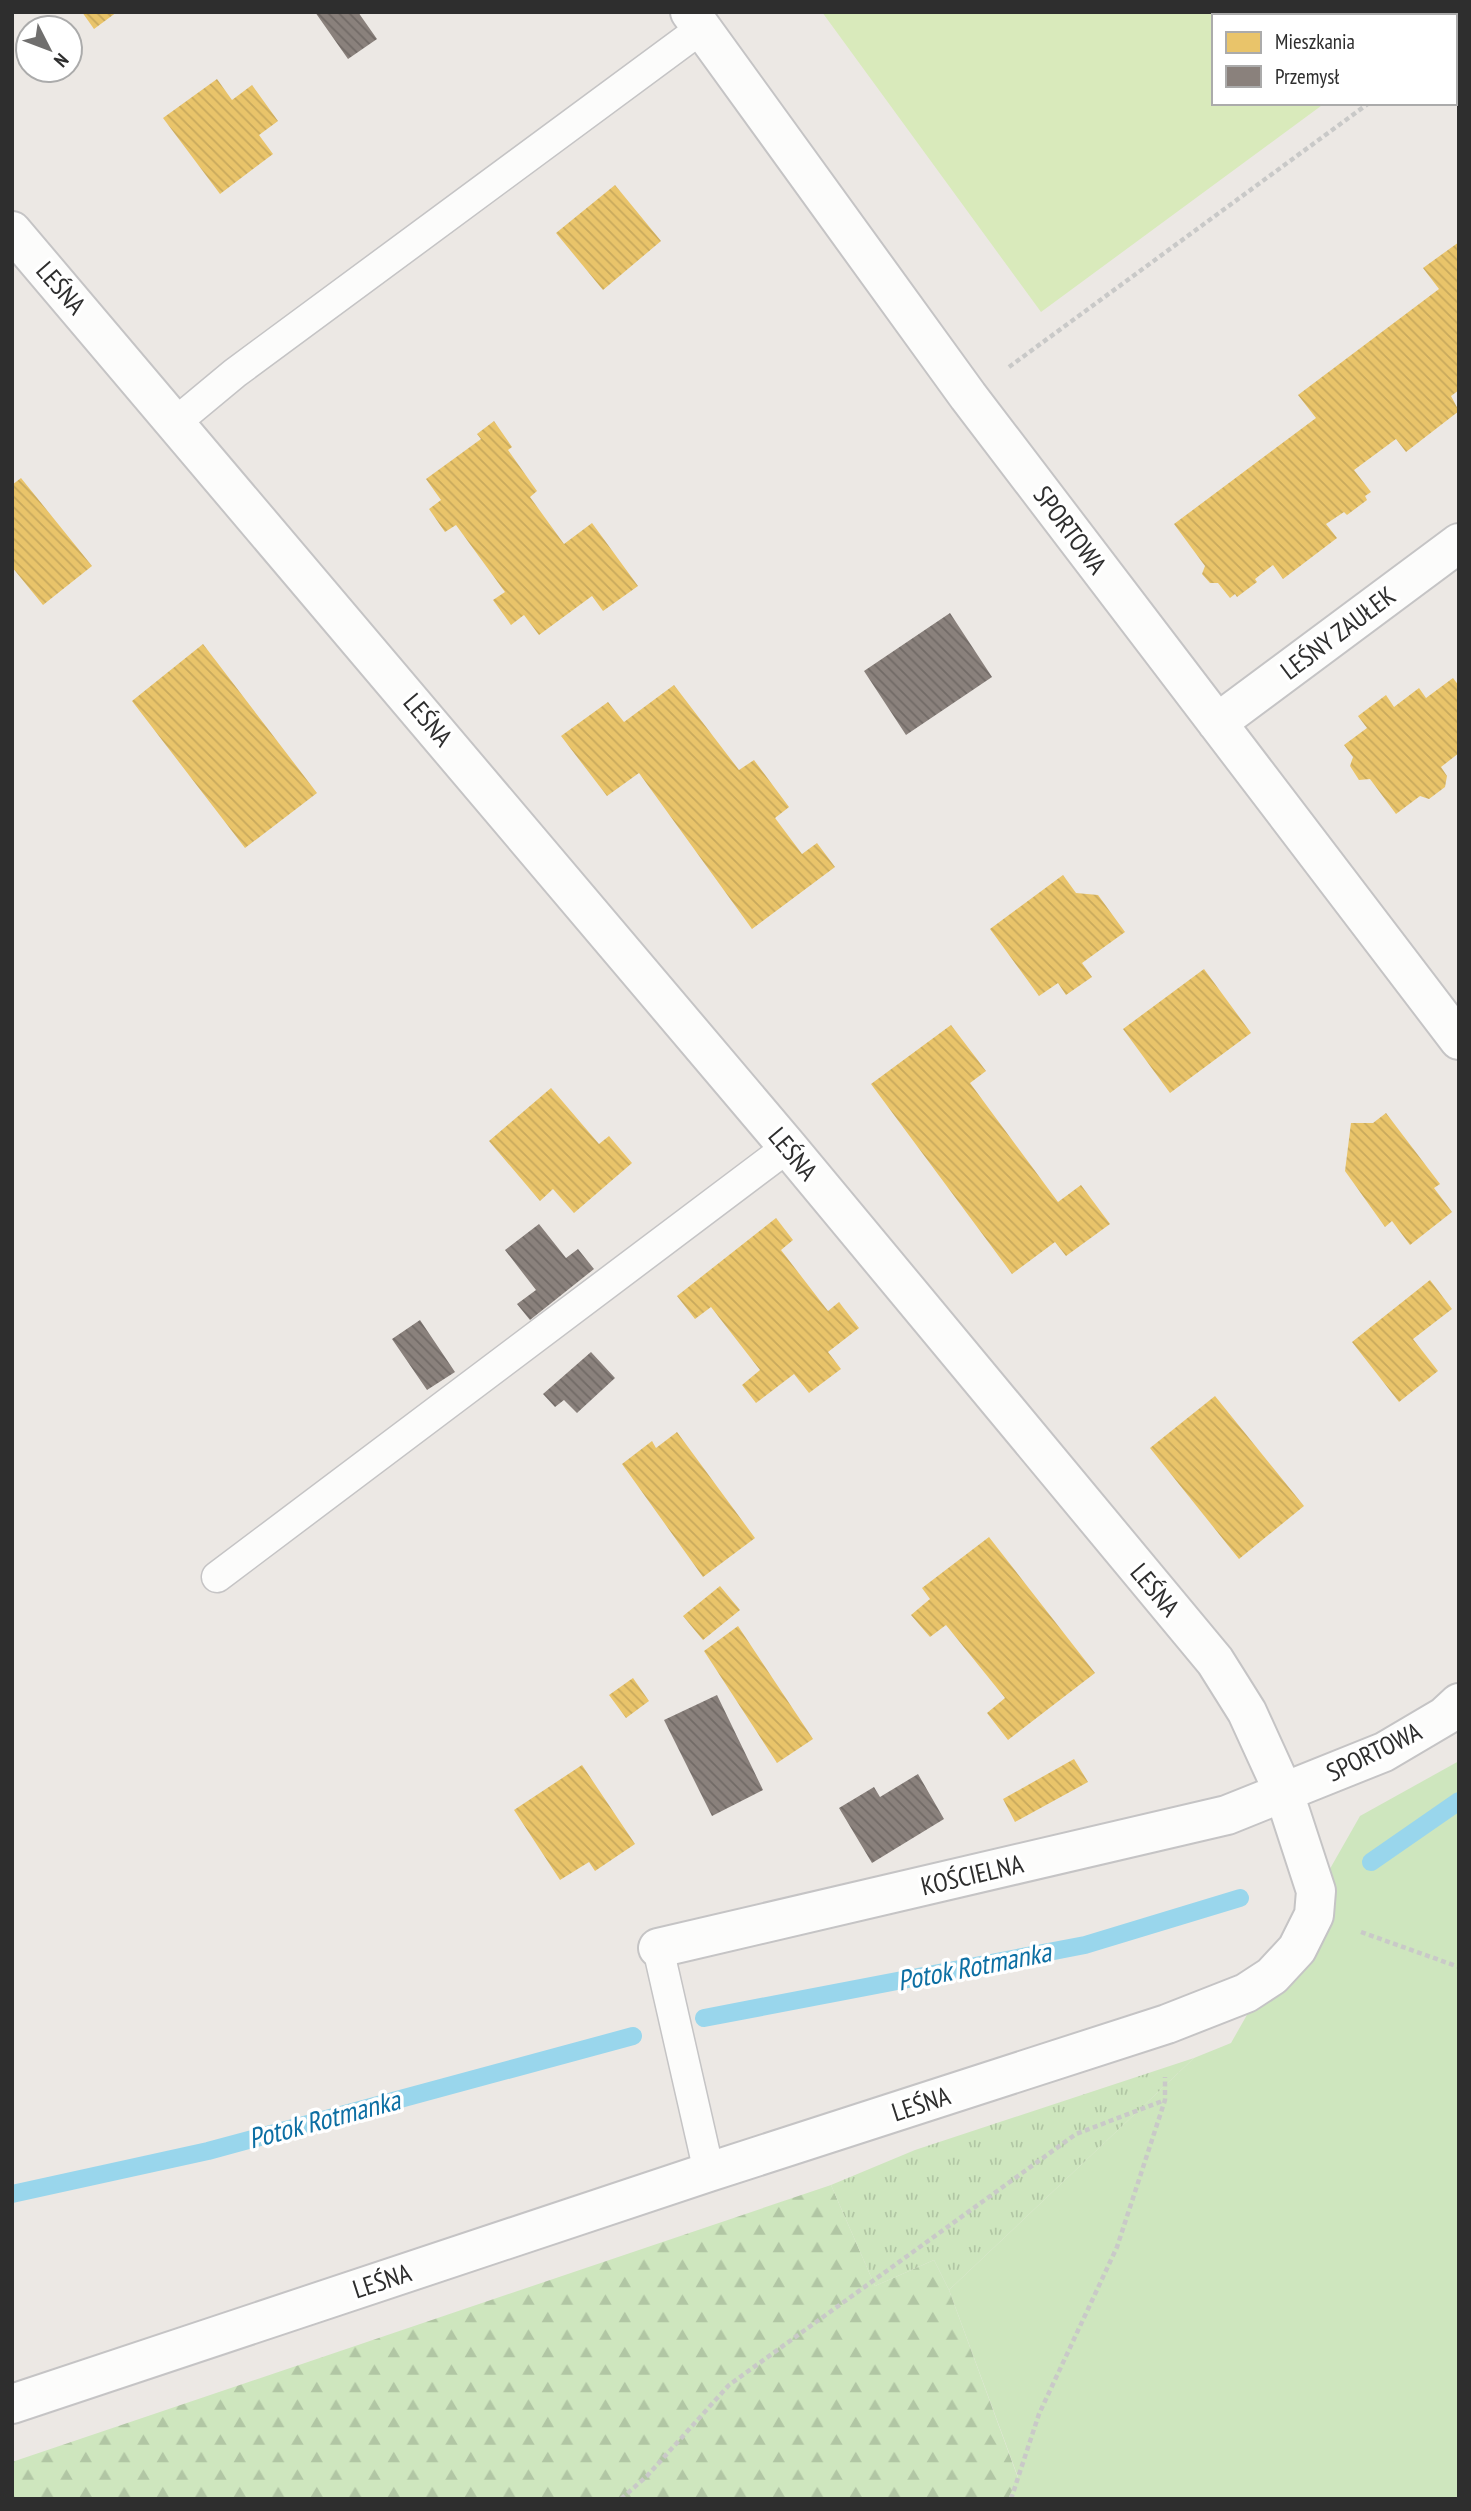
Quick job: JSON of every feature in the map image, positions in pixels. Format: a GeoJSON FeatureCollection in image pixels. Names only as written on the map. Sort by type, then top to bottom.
{"type":"FeatureCollection","features":[{"type":"Feature","properties":{"kind":"street","name":"SPORTOWA"},"geometry":{"type":"LineString","coordinates":[[696,20],[968,396],[1459,1040]]}},
{"type":"Feature","properties":{"kind":"street","name":"LEŚNA"},"geometry":{"type":"LineString","coordinates":[[12,231],[788,1147],[1215,1661],[1247,1712],[1284,1793],[1316,1891],[1314,1915],[1297,1950],[1272,1976],[1246,1993],[1167,2024],[709,2172],[12,2404]]}},
{"type":"Feature","properties":{"kind":"street","name":"LEŚNY ZAUŁEK"},"geometry":{"type":"LineString","coordinates":[[1217,723],[1459,543]]}},
{"type":"Feature","properties":{"kind":"street","name":"SPORTOWA"},"geometry":{"type":"LineString","coordinates":[[1284,1793],[1384,1752],[1444,1716],[1459,1703]]}},
{"type":"Feature","properties":{"kind":"street","name":"KOŚCIELNA"},"geometry":{"type":"LineString","coordinates":[[658,1948],[1227,1815],[1284,1793]]}},
{"type":"Feature","properties":{"kind":"lane"},"geometry":{"type":"LineString","coordinates":[[176,422],[235,373],[696,20]]}},
{"type":"Feature","properties":{"kind":"lane"},"geometry":{"type":"LineString","coordinates":[[217,1577],[788,1147]]}},
{"type":"Feature","properties":{"kind":"lane"},"geometry":{"type":"LineString","coordinates":[[658,1948],[709,2172]]}},
{"type":"Feature","properties":{"kind":"path"},"geometry":{"type":"LineString","coordinates":[[968,396],[1366,105]]}},
{"type":"Feature","properties":{"kind":"path"},"geometry":{"type":"LineString","coordinates":[[1314,1915],[1459,1967]]}},
{"type":"Feature","properties":{"kind":"path"},"geometry":{"type":"LineString","coordinates":[[1011,2499],[1039,2414],[1117,2247],[1165,2100],[1167,2024]]}},
{"type":"Feature","properties":{"kind":"path"},"geometry":{"type":"LineString","coordinates":[[621,2499],[647,2476],[729,2385],[1076,2134],[1165,2100]]}},
{"type":"Feature","properties":{"kind":"green space"},"geometry":{"type":"Polygon","coordinates":[[[822,12],[1450,12],[1212,14],[1212,105],[1322,105],[1041,312],[822,12]]]}},
{"type":"Feature","properties":{"kind":"green space"},"geometry":{"type":"Polygon","coordinates":[[[1459,1761],[1459,2499],[1008,2499],[1018,2477],[949,2290],[1194,2058],[1231,2043],[1360,1816],[1459,1761]]]}},
{"type":"Feature","properties":{"kind":"green space"},"geometry":{"type":"Polygon","coordinates":[[[1194,2058],[949,2290],[934,2260],[875,2286],[831,2185],[915,2150],[1194,2058]]]}},
{"type":"Feature","properties":{"kind":"green space"},"geometry":{"type":"Polygon","coordinates":[[[831,2185],[875,2286],[934,2260],[949,2290],[1018,2478],[1008,2499],[12,2499],[12,2462],[831,2185]]]}},
{"type":"Feature","properties":{"kind":"building: Mieszkania"},"geometry":{"type":"Polygon","coordinates":[[[82,12],[117,12],[94,29],[82,12]]]}},
{"type":"Feature","properties":{"kind":"building: Mieszkania"},"geometry":{"type":"Polygon","coordinates":[[[217,79],[232,100],[252,85],[278,121],[259,135],[273,154],[220,194],[163,118],[217,79]]]}},
{"type":"Feature","properties":{"kind":"building: Mieszkania"},"geometry":{"type":"Polygon","coordinates":[[[615,185],[661,241],[603,290],[556,233],[615,185]]]}},
{"type":"Feature","properties":{"kind":"building: Mieszkania"},"geometry":{"type":"Polygon","coordinates":[[[1459,242],[1459,390],[1451,396],[1459,411],[1406,452],[1396,439],[1354,470],[1371,492],[1365,496],[1367,500],[1347,515],[1344,512],[1326,524],[1337,538],[1283,579],[1273,565],[1255,579],[1257,582],[1237,597],[1235,594],[1230,598],[1218,583],[1210,583],[1202,574],[1205,566],[1174,524],[1316,418],[1298,395],[1439,289],[1423,268],[1459,242]]]}},
{"type":"Feature","properties":{"kind":"building: Mieszkania"},"geometry":{"type":"Polygon","coordinates":[[[494,421],[512,447],[508,450],[537,491],[530,497],[564,544],[592,523],[638,586],[603,611],[592,596],[539,635],[524,615],[511,625],[493,600],[505,592],[456,525],[445,532],[429,509],[441,500],[426,479],[481,439],[477,434],[494,421]]]}},
{"type":"Feature","properties":{"kind":"building: Mieszkania"},"geometry":{"type":"Polygon","coordinates":[[[21,478],[92,566],[43,605],[12,567],[12,485],[21,478]]]}},
{"type":"Feature","properties":{"kind":"building: Mieszkania"},"geometry":{"type":"Polygon","coordinates":[[[203,644],[317,793],[245,848],[132,701],[203,644]]]}},
{"type":"Feature","properties":{"kind":"building: Mieszkania"},"geometry":{"type":"Polygon","coordinates":[[[1453,678],[1459,686],[1459,753],[1441,767],[1447,776],[1445,787],[1429,799],[1420,796],[1396,814],[1370,779],[1359,780],[1350,766],[1353,757],[1344,745],[1367,728],[1358,716],[1386,695],[1394,707],[1419,688],[1426,698],[1453,678]]]}},
{"type":"Feature","properties":{"kind":"building: Mieszkania"},"geometry":{"type":"Polygon","coordinates":[[[674,685],[739,770],[754,760],[789,807],[775,818],[802,854],[817,843],[835,867],[752,929],[639,773],[607,796],[561,736],[608,702],[624,722],[674,685]]]}},
{"type":"Feature","properties":{"kind":"building: Mieszkania"},"geometry":{"type":"Polygon","coordinates":[[[1063,875],[1076,893],[1098,895],[1125,932],[1082,963],[1092,977],[1066,995],[1058,983],[1039,996],[990,929],[1063,875]]]}},
{"type":"Feature","properties":{"kind":"building: Mieszkania"},"geometry":{"type":"Polygon","coordinates":[[[1204,969],[1251,1033],[1170,1093],[1123,1029],[1204,969]]]}},
{"type":"Feature","properties":{"kind":"building: Mieszkania"},"geometry":{"type":"Polygon","coordinates":[[[951,1025],[986,1071],[970,1083],[1058,1202],[1081,1185],[1110,1224],[1066,1256],[1055,1242],[1012,1274],[871,1084],[951,1025]]]}},
{"type":"Feature","properties":{"kind":"building: Mieszkania"},"geometry":{"type":"Polygon","coordinates":[[[551,1088],[599,1144],[609,1136],[632,1163],[574,1213],[553,1189],[540,1201],[489,1141],[551,1088]]]}},
{"type":"Feature","properties":{"kind":"building: Mieszkania"},"geometry":{"type":"Polygon","coordinates":[[[1386,1113],[1440,1184],[1434,1188],[1452,1212],[1410,1245],[1392,1221],[1385,1227],[1345,1171],[1351,1123],[1373,1123],[1386,1113]]]}},
{"type":"Feature","properties":{"kind":"building: Mieszkania"},"geometry":{"type":"Polygon","coordinates":[[[776,1218],[793,1240],[781,1250],[828,1311],[839,1302],[859,1328],[828,1352],[841,1369],[809,1393],[794,1374],[756,1403],[742,1385],[760,1370],[711,1307],[695,1319],[677,1296],[776,1218]]]}},
{"type":"Feature","properties":{"kind":"building: Mieszkania"},"geometry":{"type":"Polygon","coordinates":[[[1430,1280],[1452,1309],[1413,1339],[1438,1371],[1399,1402],[1352,1342],[1430,1280]]]}},
{"type":"Feature","properties":{"kind":"building: Mieszkania"},"geometry":{"type":"Polygon","coordinates":[[[1215,1396],[1304,1506],[1239,1559],[1150,1448],[1215,1396]]]}},
{"type":"Feature","properties":{"kind":"building: Mieszkania"},"geometry":{"type":"Polygon","coordinates":[[[677,1432],[755,1538],[703,1577],[622,1464],[652,1441],[656,1448],[677,1432]]]}},
{"type":"Feature","properties":{"kind":"building: Mieszkania"},"geometry":{"type":"Polygon","coordinates":[[[989,1537],[1095,1673],[1008,1740],[987,1713],[1005,1698],[946,1625],[930,1637],[911,1615],[930,1599],[922,1588],[989,1537]]]}},
{"type":"Feature","properties":{"kind":"building: Mieszkania"},"geometry":{"type":"Polygon","coordinates":[[[720,1586],[740,1610],[703,1640],[683,1616],[720,1586]]]}},
{"type":"Feature","properties":{"kind":"building: Mieszkania"},"geometry":{"type":"Polygon","coordinates":[[[738,1626],[813,1739],[777,1763],[704,1651],[738,1626]]]}},
{"type":"Feature","properties":{"kind":"building: Mieszkania"},"geometry":{"type":"Polygon","coordinates":[[[633,1678],[649,1701],[626,1718],[609,1695],[633,1678]]]}},
{"type":"Feature","properties":{"kind":"building: Mieszkania"},"geometry":{"type":"Polygon","coordinates":[[[1074,1759],[1088,1782],[1015,1822],[1003,1799],[1074,1759]]]}},
{"type":"Feature","properties":{"kind":"building: Mieszkania"},"geometry":{"type":"Polygon","coordinates":[[[582,1765],[635,1844],[595,1871],[589,1862],[560,1880],[514,1810],[582,1765]]]}},
{"type":"Feature","properties":{"kind":"building: Przemysł"},"geometry":{"type":"Polygon","coordinates":[[[315,12],[358,12],[377,39],[348,59],[315,12]]]}},
{"type":"Feature","properties":{"kind":"building: Przemysł"},"geometry":{"type":"Polygon","coordinates":[[[950,613],[992,677],[906,735],[864,671],[950,613]]]}},
{"type":"Feature","properties":{"kind":"building: Przemysł"},"geometry":{"type":"Polygon","coordinates":[[[539,1224],[566,1258],[578,1249],[594,1269],[530,1320],[517,1304],[536,1290],[505,1250],[539,1224]]]}},
{"type":"Feature","properties":{"kind":"building: Przemysł"},"geometry":{"type":"Polygon","coordinates":[[[420,1320],[455,1372],[427,1390],[392,1339],[420,1320]]]}},
{"type":"Feature","properties":{"kind":"building: Przemysł"},"geometry":{"type":"Polygon","coordinates":[[[591,1352],[615,1378],[577,1413],[564,1400],[555,1407],[543,1394],[591,1352]]]}},
{"type":"Feature","properties":{"kind":"building: Przemysł"},"geometry":{"type":"Polygon","coordinates":[[[717,1695],[763,1790],[712,1816],[664,1720],[717,1695]]]}},
{"type":"Feature","properties":{"kind":"building: Przemysł"},"geometry":{"type":"Polygon","coordinates":[[[918,1774],[944,1819],[872,1863],[839,1808],[874,1787],[880,1797],[918,1774]]]}},
{"type":"Feature","properties":{"kind":"waterway","name":"Potok Rotmanka"},"geometry":{"type":"LineString","coordinates":[[1371,1862],[1459,1801]]}},
{"type":"Feature","properties":{"kind":"waterway","name":"Potok Rotmanka"},"geometry":{"type":"LineString","coordinates":[[704,2018],[1085,1945],[1240,1898]]}},
{"type":"Feature","properties":{"kind":"waterway","name":"Potok Rotmanka"},"geometry":{"type":"LineString","coordinates":[[12,2194],[208,2151],[633,2036]]}}]}
